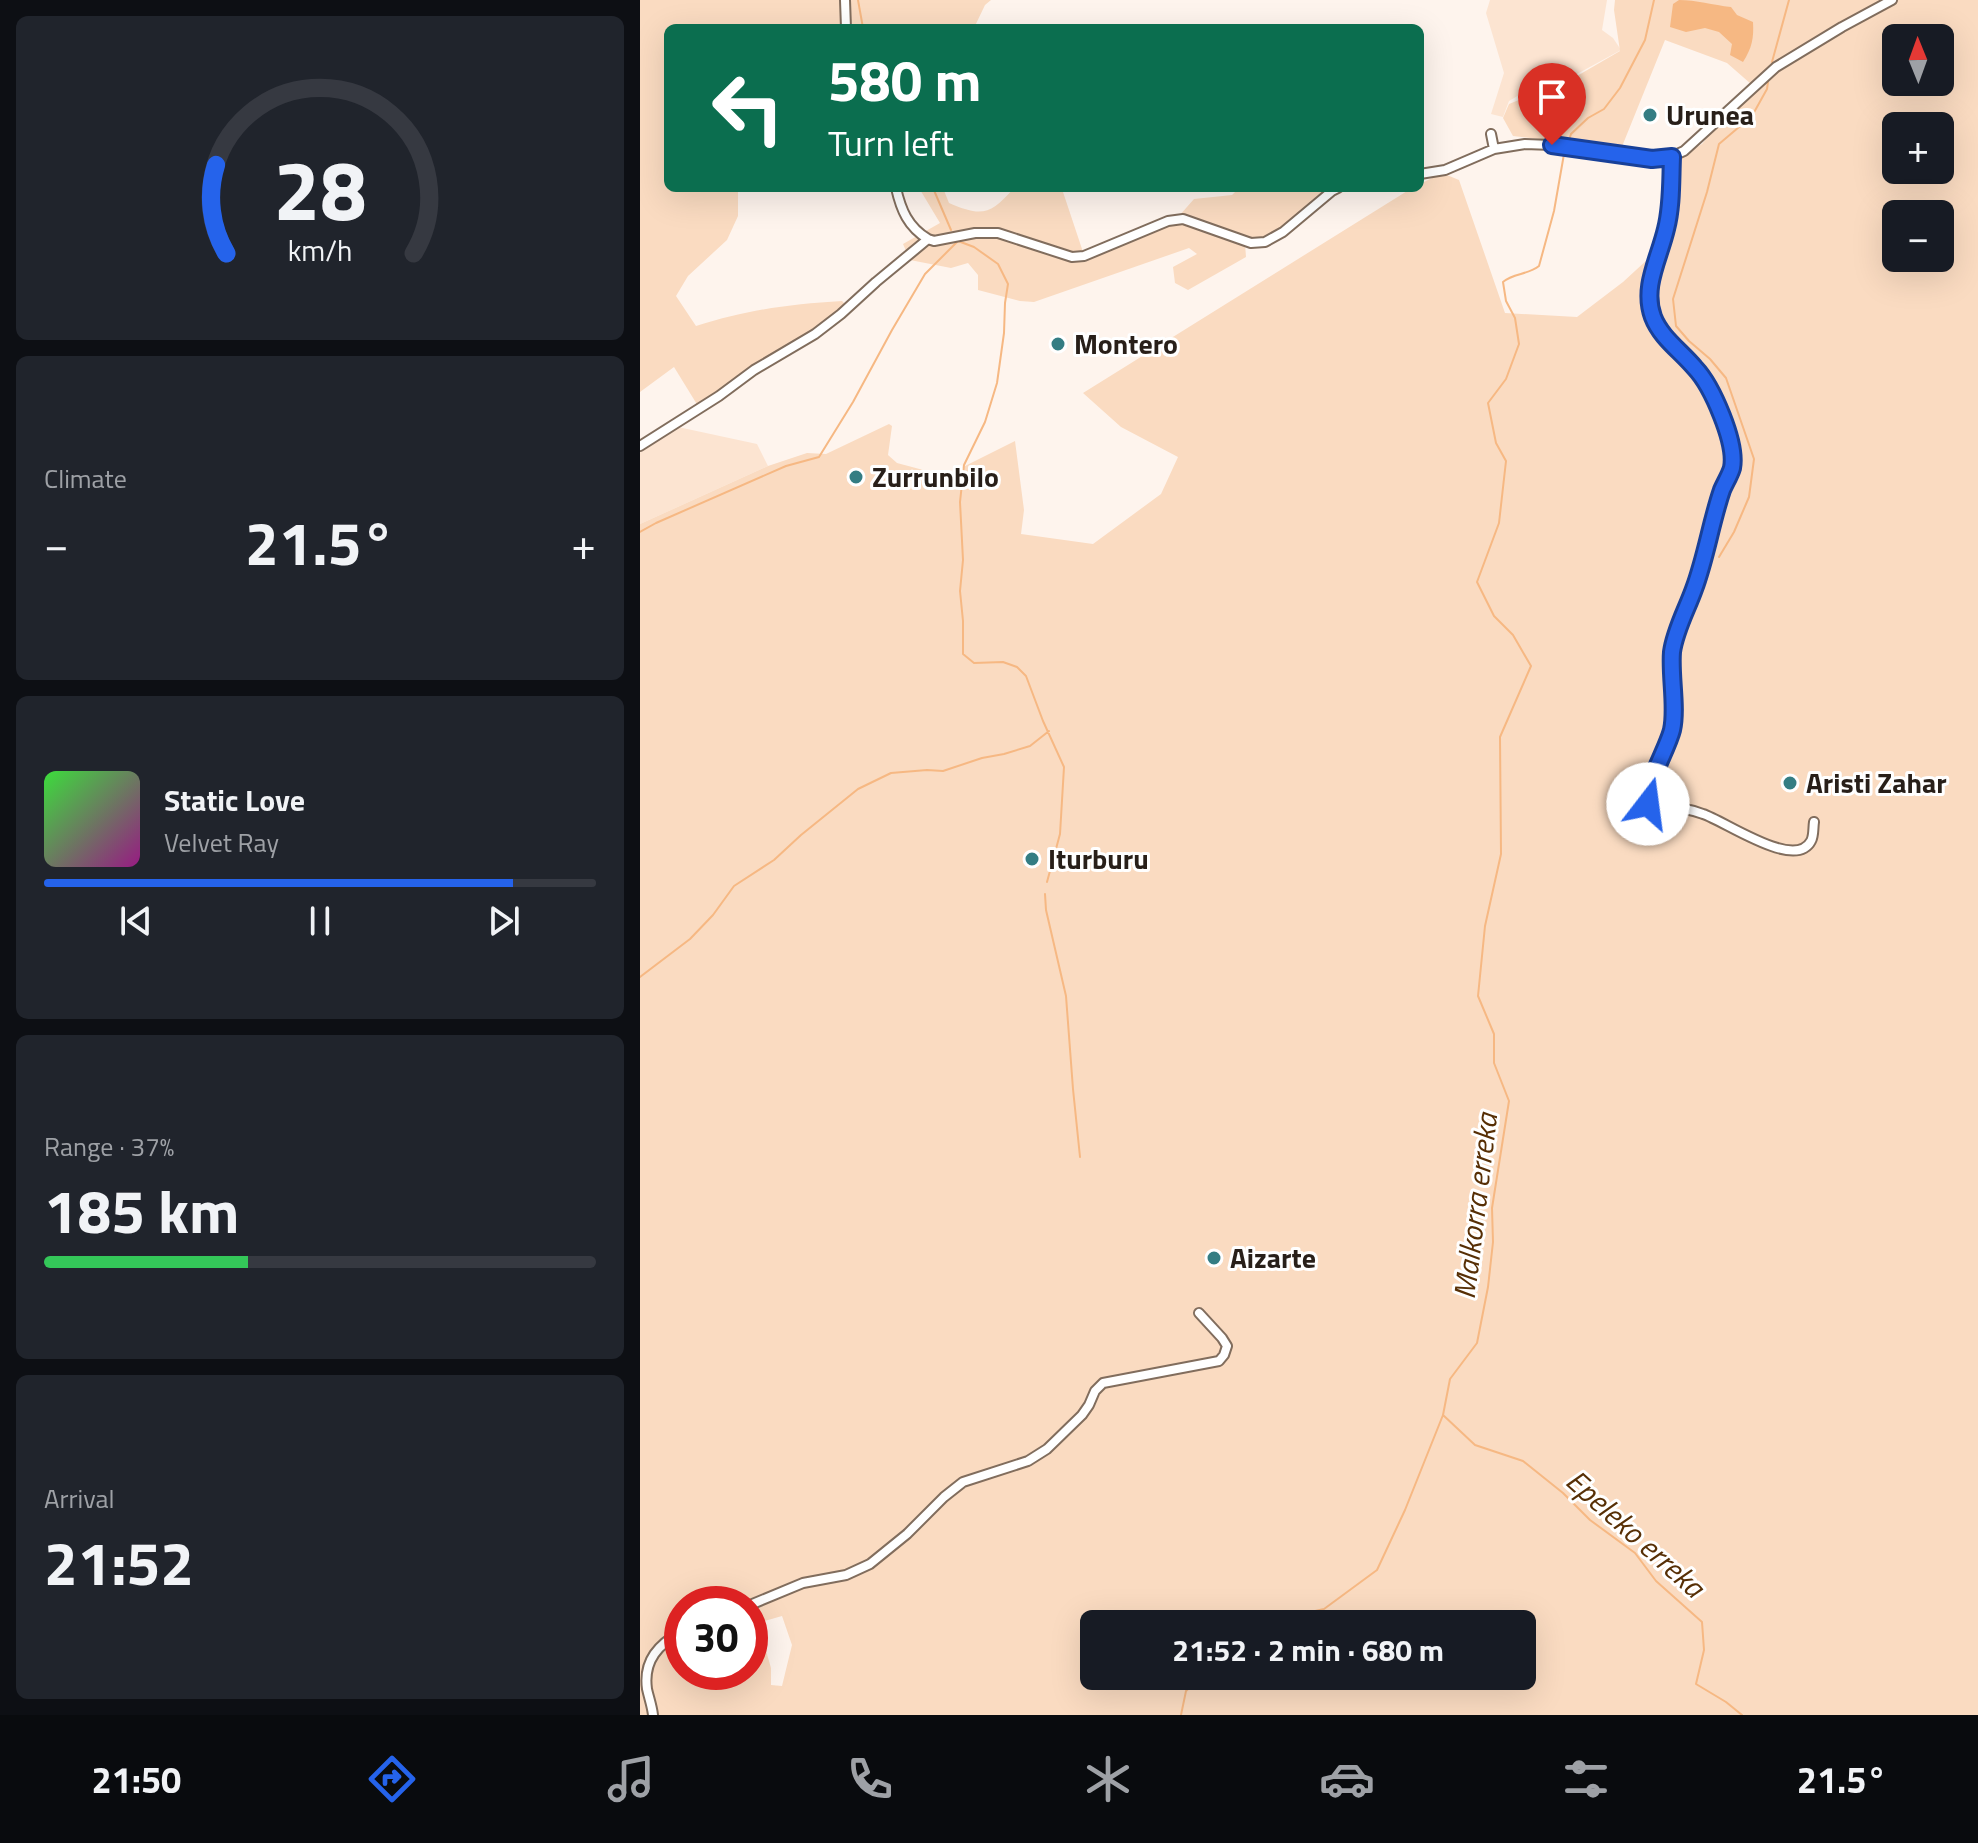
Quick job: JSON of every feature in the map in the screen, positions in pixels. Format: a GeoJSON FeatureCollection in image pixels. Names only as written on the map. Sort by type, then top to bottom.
{"type":"FeatureCollection","features":[{"type":"Feature","properties":{"kind":"street"},"geometry":{"type":"LineString","coordinates":[[845,0],[846,24]]}},
{"type":"Feature","properties":{"kind":"street"},"geometry":{"type":"LineString","coordinates":[[1424,173],[1445,170],[1494,149],[1525,144],[1652,159],[1672,157],[1684,151],[1776,67],[1892,0]]}},
{"type":"Feature","properties":{"kind":"street"},"geometry":{"type":"LineString","coordinates":[[1491,134],[1494,149]]}},
{"type":"Feature","properties":{"kind":"street"},"geometry":{"type":"LineString","coordinates":[[1672,157],[1671,202],[1648,299],[1654,320],[1668,342],[1697,369],[1712,392],[1731,440],[1732,467],[1672,651],[1673,728],[1647,799],[1648,804],[1654,808],[1685,809],[1706,814],[1757,841],[1794,852],[1811,842],[1814,822]]}},
{"type":"Feature","properties":{"kind":"street"},"geometry":{"type":"LineString","coordinates":[[897,192],[909,223],[917,233],[928,239],[934,241],[975,233],[998,233],[1072,257],[1084,256],[1168,221],[1183,219],[1251,243],[1265,242],[1283,232],[1331,192]]}},
{"type":"Feature","properties":{"kind":"street"},"geometry":{"type":"LineString","coordinates":[[640,446],[754,370],[815,334],[928,239]]}},
{"type":"Feature","properties":{"kind":"street"},"geometry":{"type":"LineString","coordinates":[[768,1598],[803,1583],[846,1575],[870,1564],[963,1482],[1028,1461],[1047,1449],[1082,1415],[1103,1383],[1219,1361],[1227,1346],[1199,1313]]}},
{"type":"Feature","properties":{"kind":"street"},"geometry":{"type":"LineString","coordinates":[[653,1715],[647,1690],[647,1672],[651,1659],[664,1642]]}},
{"type":"Feature","properties":{"kind":"shaded area"},"geometry":{"type":"Polygon","coordinates":[[[640,0],[991,0],[985,5],[976,24],[664,24],[664,192],[738,192],[738,216],[727,240],[688,276],[676,296],[696,326],[786,306],[842,301],[847,306],[834,318],[698,406],[674,367],[640,392],[640,0]]]}},
{"type":"Feature","properties":{"kind":"shaded area"},"geometry":{"type":"Polygon","coordinates":[[[1490,0],[1607,0],[1602,30],[1613,38],[1621,50],[1577,74],[1563,69],[1509,101],[1503,117],[1491,114],[1504,73],[1486,13],[1490,0]]]}},
{"type":"Feature","properties":{"kind":"shaded area"},"geometry":{"type":"Polygon","coordinates":[[[1615,0],[1978,0],[1978,1715],[640,1715],[640,524],[768,466],[807,453],[826,454],[889,424],[892,426],[888,455],[897,463],[927,471],[939,479],[1015,441],[1024,510],[1021,534],[1093,544],[1161,494],[1178,457],[1121,427],[1083,393],[1406,192],[1424,192],[1424,182],[1442,173],[1459,180],[1505,313],[1577,317],[1623,282],[1660,248],[1672,162],[1702,144],[1751,84],[1727,63],[1665,40],[1621,149],[1513,136],[1503,118],[1509,104],[1577,76],[1620,51],[1615,0]]]}},
{"type":"Feature","properties":{"kind":"shaded area"},"geometry":{"type":"Polygon","coordinates":[[[1679,0],[1731,7],[1737,15],[1753,22],[1752,43],[1743,62],[1730,55],[1732,44],[1719,32],[1705,28],[1686,32],[1670,27],[1673,4],[1679,0]]]}},
{"type":"Feature","properties":{"kind":"shaded area"},"geometry":{"type":"Polygon","coordinates":[[[921,192],[945,192],[949,203],[978,212],[992,208],[1010,192],[1063,192],[1084,255],[1179,216],[1194,199],[1232,195],[1235,192],[1325,192],[1282,230],[1245,244],[1246,257],[1188,290],[1175,283],[1173,267],[1197,254],[1189,248],[1034,302],[978,290],[978,275],[968,263],[951,268],[910,260],[903,244],[940,223],[921,192]]]}},
{"type":"Feature","properties":{"kind":"shaded area"},"geometry":{"type":"Polygon","coordinates":[[[678,427],[757,444],[768,466],[640,524],[640,450],[678,427]]]}},
{"type":"Feature","properties":{"kind":"waterway"},"geometry":{"type":"LineString","coordinates":[[858,0],[862,24]]}},
{"type":"Feature","properties":{"kind":"waterway"},"geometry":{"type":"LineString","coordinates":[[1569,140],[1571,134],[1588,118],[1604,109],[1620,88],[1645,40],[1654,0]]}},
{"type":"Feature","properties":{"kind":"waterway"},"geometry":{"type":"LineString","coordinates":[[1772,62],[1789,0]]}},
{"type":"Feature","properties":{"kind":"waterway"},"geometry":{"type":"LineString","coordinates":[[1719,557],[1749,497],[1754,459],[1726,378],[1676,326],[1673,299],[1719,144],[1752,116],[1768,82]]}},
{"type":"Feature","properties":{"kind":"waterway","name":"Malkorra erreka"},"geometry":{"type":"LineString","coordinates":[[1320,1610],[1377,1570],[1443,1415],[1450,1379],[1477,1343],[1488,1287],[1493,1242],[1492,1208],[1509,1101],[1494,1063],[1494,1034],[1478,996],[1485,926],[1501,854],[1500,737],[1531,666],[1513,635],[1494,616],[1477,582],[1499,523],[1506,461],[1496,443],[1488,403],[1506,379],[1519,344],[1515,318],[1506,301],[1503,282],[1539,266],[1554,211],[1564,154]]}},
{"type":"Feature","properties":{"kind":"waterway"},"geometry":{"type":"LineString","coordinates":[[935,192],[951,230]]}},
{"type":"Feature","properties":{"kind":"waterway"},"geometry":{"type":"LineString","coordinates":[[958,241],[974,247],[998,264],[1008,284],[997,383],[985,422],[964,465],[960,502],[963,654],[974,663],[1003,662],[1017,667],[1026,676],[1064,767],[1060,834],[1047,882]]}},
{"type":"Feature","properties":{"kind":"waterway"},"geometry":{"type":"LineString","coordinates":[[640,532],[786,466],[819,457],[925,274],[958,241]]}},
{"type":"Feature","properties":{"kind":"waterway"},"geometry":{"type":"LineString","coordinates":[[640,977],[690,939],[734,886],[774,860],[858,789],[891,773],[943,771],[1004,754],[1030,746],[1049,731]]}},
{"type":"Feature","properties":{"kind":"waterway"},"geometry":{"type":"LineString","coordinates":[[1045,894],[1066,996],[1080,1157]]}},
{"type":"Feature","properties":{"kind":"waterway","name":"Epeleko erreka"},"geometry":{"type":"LineString","coordinates":[[1443,1415],[1475,1445],[1523,1461],[1563,1493],[1590,1520],[1635,1553],[1656,1581],[1702,1622],[1704,1650],[1696,1684],[1742,1715]]}},
{"type":"Feature","properties":{"kind":"waterway"},"geometry":{"type":"LineString","coordinates":[[1181,1715],[1187,1690]]}},
{"type":"Feature","properties":{"kind":"place","name":"Urunea"},"geometry":{"type":"Point","coordinates":[1650,115]}},
{"type":"Feature","properties":{"kind":"place","name":"Montero"},"geometry":{"type":"Point","coordinates":[1058,344]}},
{"type":"Feature","properties":{"kind":"place","name":"Zurrunbilo"},"geometry":{"type":"Point","coordinates":[856,477]}},
{"type":"Feature","properties":{"kind":"place","name":"Aristi Zahar"},"geometry":{"type":"Point","coordinates":[1790,783]}},
{"type":"Feature","properties":{"kind":"place","name":"Iturburu"},"geometry":{"type":"Point","coordinates":[1032,859]}},
{"type":"Feature","properties":{"kind":"place","name":"Aizarte"},"geometry":{"type":"Point","coordinates":[1214,1258]}},
{"type":"Feature","properties":{"kind":"route"},"geometry":{"type":"LineString","coordinates":[[1552,145],[1652,159],[1672,157],[1671,202],[1648,299],[1654,320],[1668,342],[1697,369],[1712,392],[1731,440],[1732,467],[1672,651],[1673,728],[1652,780],[1648,804]]}}]}
